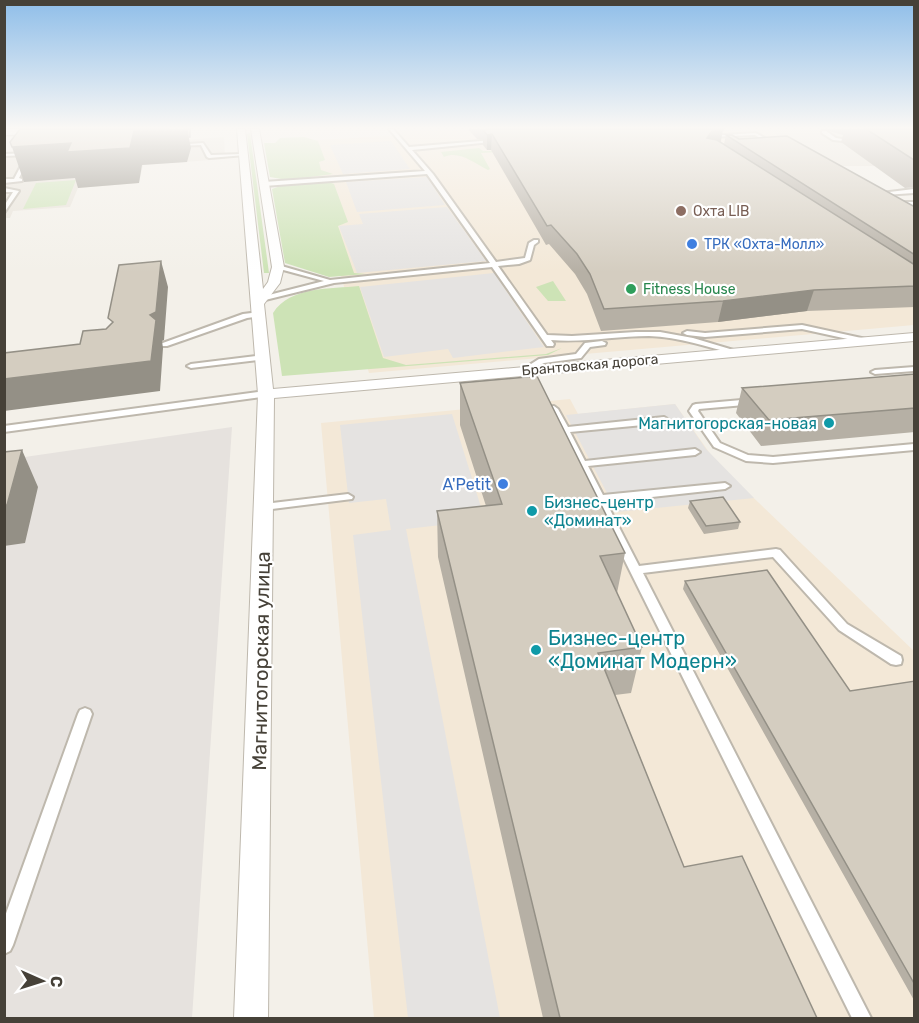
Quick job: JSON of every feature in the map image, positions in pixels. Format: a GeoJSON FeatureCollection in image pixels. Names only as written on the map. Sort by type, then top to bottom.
{"type":"FeatureCollection","features":[{"type":"Feature","properties":{"kind":"street","name":"Магнитогорская улица"},"geometry":{"type":"LineString","coordinates":[[245,177],[266,394],[251,1018]]}},
{"type":"Feature","properties":{"kind":"street"},"geometry":{"type":"LineString","coordinates":[[259,306],[274,283],[278,267],[263,177]]}},
{"type":"Feature","properties":{"kind":"street","name":"Брантовская дорога"},"geometry":{"type":"LineString","coordinates":[[266,394],[915,337]]}},
{"type":"Feature","properties":{"kind":"lane"},"geometry":{"type":"LineString","coordinates":[[4,182],[20,180],[17,177]]}},
{"type":"Feature","properties":{"kind":"lane"},"geometry":{"type":"LineString","coordinates":[[264,184],[363,177]]}},
{"type":"Feature","properties":{"kind":"lane"},"geometry":{"type":"LineString","coordinates":[[431,177],[548,340],[664,335],[736,352]]}},
{"type":"Feature","properties":{"kind":"lane"},"geometry":{"type":"LineString","coordinates":[[4,189],[16,191],[4,212]]}},
{"type":"Feature","properties":{"kind":"lane"},"geometry":{"type":"LineString","coordinates":[[884,193],[915,191]]}},
{"type":"Feature","properties":{"kind":"lane"},"geometry":{"type":"LineString","coordinates":[[904,204],[915,204]]}},
{"type":"Feature","properties":{"kind":"lane"},"geometry":{"type":"LineString","coordinates":[[164,344],[246,316],[259,306],[334,281],[528,260],[531,244],[536,241]]}},
{"type":"Feature","properties":{"kind":"lane"},"geometry":{"type":"LineString","coordinates":[[278,267],[334,281]]}},
{"type":"Feature","properties":{"kind":"lane"},"geometry":{"type":"LineString","coordinates":[[687,333],[705,335],[802,327],[866,341]]}},
{"type":"Feature","properties":{"kind":"lane"},"geometry":{"type":"LineString","coordinates":[[524,372],[542,361],[578,356],[588,345],[595,343],[649,340],[664,335]]}},
{"type":"Feature","properties":{"kind":"lane"},"geometry":{"type":"LineString","coordinates":[[192,366],[264,357]]}},
{"type":"Feature","properties":{"kind":"lane"},"geometry":{"type":"LineString","coordinates":[[875,372],[915,369]]}},
{"type":"Feature","properties":{"kind":"lane"},"geometry":{"type":"LineString","coordinates":[[4,429],[266,394]]}},
{"type":"Feature","properties":{"kind":"lane"},"geometry":{"type":"LineString","coordinates":[[765,401],[696,407],[693,411],[717,445],[746,458],[773,460],[915,447]]}},
{"type":"Feature","properties":{"kind":"lane"},"geometry":{"type":"LineString","coordinates":[[531,411],[554,409],[862,1018]]}},
{"type":"Feature","properties":{"kind":"lane"},"geometry":{"type":"LineString","coordinates":[[564,430],[664,420]]}},
{"type":"Feature","properties":{"kind":"lane"},"geometry":{"type":"LineString","coordinates":[[582,464],[695,452]]}},
{"type":"Feature","properties":{"kind":"lane"},"geometry":{"type":"LineString","coordinates":[[600,500],[725,486]]}},
{"type":"Feature","properties":{"kind":"lane"},"geometry":{"type":"LineString","coordinates":[[264,507],[348,497]]}},
{"type":"Feature","properties":{"kind":"lane"},"geometry":{"type":"LineString","coordinates":[[635,570],[776,553],[843,627],[896,660]]}},
{"type":"Feature","properties":{"kind":"lane"},"geometry":{"type":"LineString","coordinates":[[4,945],[85,714]]}},
{"type":"Feature","properties":{"kind":"shaded area"},"geometry":{"type":"Polygon","coordinates":[[[5,177],[140,177],[139,183],[78,188],[70,207],[13,211],[10,218],[5,218],[5,177]]]}},
{"type":"Feature","properties":{"kind":"shaded area"},"geometry":{"type":"Polygon","coordinates":[[[312,177],[849,177],[914,215],[914,325],[369,373],[312,177]]]}},
{"type":"Feature","properties":{"kind":"shaded area"},"geometry":{"type":"Polygon","coordinates":[[[427,177],[445,205],[357,212],[346,182],[427,177]]]}},
{"type":"Feature","properties":{"kind":"shaded area"},"geometry":{"type":"Polygon","coordinates":[[[447,207],[486,261],[357,273],[339,226],[363,224],[359,214],[447,207]]]}},
{"type":"Feature","properties":{"kind":"shaded area"},"geometry":{"type":"Polygon","coordinates":[[[494,273],[544,347],[453,358],[448,349],[384,357],[360,287],[494,273]]]}},
{"type":"Feature","properties":{"kind":"shaded area"},"geometry":{"type":"Polygon","coordinates":[[[570,399],[578,414],[675,404],[716,462],[914,651],[914,1018],[374,1018],[321,423],[570,399]]]}},
{"type":"Feature","properties":{"kind":"shaded area"},"geometry":{"type":"Polygon","coordinates":[[[675,404],[706,449],[754,498],[617,512],[566,415],[675,404]]]}},
{"type":"Feature","properties":{"kind":"shaded area"},"geometry":{"type":"Polygon","coordinates":[[[452,414],[485,520],[406,529],[500,1018],[408,1018],[353,535],[391,530],[386,499],[349,503],[340,425],[452,414]]]}},
{"type":"Feature","properties":{"kind":"shaded area"},"geometry":{"type":"Polygon","coordinates":[[[232,427],[192,1018],[5,1018],[4,460],[232,427]]]}},
{"type":"Feature","properties":{"kind":"green space"},"geometry":{"type":"Polygon","coordinates":[[[252,177],[256,177],[269,273],[264,273],[252,177]]]}},
{"type":"Feature","properties":{"kind":"green space"},"geometry":{"type":"Polygon","coordinates":[[[270,177],[312,177],[287,180],[270,177]]]}},
{"type":"Feature","properties":{"kind":"green space"},"geometry":{"type":"Polygon","coordinates":[[[76,180],[66,205],[23,209],[36,183],[76,180]]]}},
{"type":"Feature","properties":{"kind":"green space"},"geometry":{"type":"Polygon","coordinates":[[[326,181],[334,184],[348,222],[338,226],[354,273],[366,274],[329,277],[285,263],[272,189],[286,184],[326,181]]]}},
{"type":"Feature","properties":{"kind":"green space"},"geometry":{"type":"Polygon","coordinates":[[[553,281],[566,301],[548,301],[536,287],[553,281]]]}},
{"type":"Feature","properties":{"kind":"green space"},"geometry":{"type":"Polygon","coordinates":[[[359,286],[383,358],[406,365],[546,354],[562,348],[548,355],[282,376],[273,313],[280,304],[300,293],[312,290],[359,286]]]}},
{"type":"Feature","properties":{"kind":"building","name":"ТРК «Охта-Молл»"},"geometry":{"type":"Polygon","coordinates":[[[518,177],[775,177],[915,265],[915,286],[814,290],[723,301],[604,309],[590,274],[577,254],[551,225],[547,226],[518,177]]]}},
{"type":"Feature","properties":{"kind":"building"},"geometry":{"type":"Polygon","coordinates":[[[792,177],[860,177],[915,207],[915,255],[792,177]]]}},
{"type":"Feature","properties":{"kind":"building"},"geometry":{"type":"Polygon","coordinates":[[[161,261],[156,312],[150,315],[156,320],[151,361],[4,379],[4,353],[80,344],[83,331],[106,329],[113,322],[108,318],[119,265],[161,261]]]}},
{"type":"Feature","properties":{"kind":"building"},"geometry":{"type":"Polygon","coordinates":[[[915,374],[915,408],[769,420],[742,388],[915,374]]]}},
{"type":"Feature","properties":{"kind":"building"},"geometry":{"type":"Polygon","coordinates":[[[537,376],[625,553],[600,556],[642,647],[598,653],[684,867],[742,856],[817,1018],[560,1018],[437,511],[502,504],[460,383],[537,376]]]}},
{"type":"Feature","properties":{"kind":"building"},"geometry":{"type":"Polygon","coordinates":[[[22,450],[7,505],[4,505],[4,452],[22,450]]]}},
{"type":"Feature","properties":{"kind":"building"},"geometry":{"type":"Polygon","coordinates":[[[723,497],[740,522],[706,526],[690,501],[723,497]]]}},
{"type":"Feature","properties":{"kind":"building"},"geometry":{"type":"Polygon","coordinates":[[[767,570],[850,691],[915,681],[915,985],[685,581],[767,570]]]}},
{"type":"Feature","properties":{"kind":"place","name":"Охта LIB"},"geometry":{"type":"Point","coordinates":[681,211]}},
{"type":"Feature","properties":{"kind":"place","name":"ТРК «Охта-Молл»"},"geometry":{"type":"Point","coordinates":[692,244]}},
{"type":"Feature","properties":{"kind":"place","name":"Fitness House"},"geometry":{"type":"Point","coordinates":[631,289]}},
{"type":"Feature","properties":{"kind":"place","name":"Магнитогорская-новая"},"geometry":{"type":"Point","coordinates":[829,423]}},
{"type":"Feature","properties":{"kind":"place","name":"A'Petit"},"geometry":{"type":"Point","coordinates":[503,484]}},
{"type":"Feature","properties":{"kind":"place","name":"Бизнес-центр «Доминат»"},"geometry":{"type":"Point","coordinates":[532,511]}},
{"type":"Feature","properties":{"kind":"place","name":"Бизнес-центр «Доминат Модерн»"},"geometry":{"type":"Point","coordinates":[536,650]}}]}
